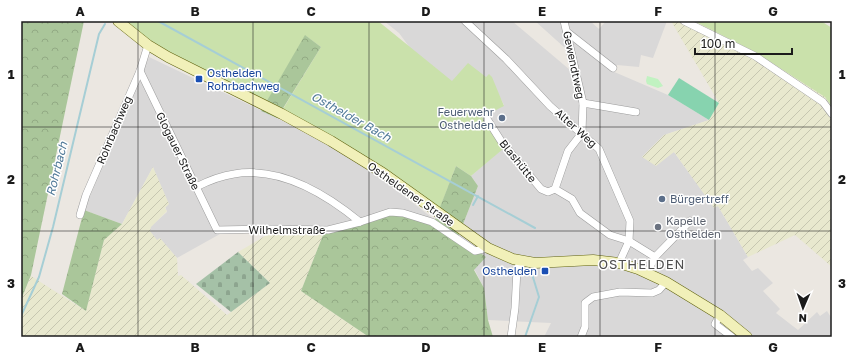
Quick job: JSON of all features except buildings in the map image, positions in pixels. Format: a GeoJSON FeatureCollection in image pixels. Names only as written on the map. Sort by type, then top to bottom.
{"type":"FeatureCollection","features":[{"type":"Feature","properties":{"kind":"main road","name":"Ostheldener Straße"},"geometry":{"type":"LineString","coordinates":[[118,21],[148,45],[181,64],[282,114],[331,141],[383,173],[488,248],[521,260],[535,262],[593,260],[620,263],[666,282],[720,315],[747,337]]}},
{"type":"Feature","properties":{"kind":"street","name":"Alter Weg"},"geometry":{"type":"LineString","coordinates":[[465,21],[506,59],[550,106],[582,132],[599,149],[630,221],[629,241],[620,263]]}},
{"type":"Feature","properties":{"kind":"street","name":"Gewendtweg"},"geometry":{"type":"LineString","coordinates":[[564,21],[583,103],[582,132]]}},
{"type":"Feature","properties":{"kind":"street"},"geometry":{"type":"LineString","coordinates":[[684,21],[755,56],[823,102],[832,114]]}},
{"type":"Feature","properties":{"kind":"street"},"geometry":{"type":"LineString","coordinates":[[567,32],[613,68]]}},
{"type":"Feature","properties":{"kind":"street","name":"Rohrbachweg"},"geometry":{"type":"LineString","coordinates":[[80,215],[86,195],[140,71],[148,45]]}},
{"type":"Feature","properties":{"kind":"street","name":"Glogauer Straße"},"geometry":{"type":"LineString","coordinates":[[140,71],[217,230]]}},
{"type":"Feature","properties":{"kind":"street"},"geometry":{"type":"LineString","coordinates":[[583,103],[636,112]]}},
{"type":"Feature","properties":{"kind":"street","name":"Blashütte"},"geometry":{"type":"LineString","coordinates":[[487,119],[500,142],[541,189],[548,192],[555,189],[572,199],[580,213],[610,235],[629,241],[655,257]]}},
{"type":"Feature","properties":{"kind":"street"},"geometry":{"type":"LineString","coordinates":[[555,189],[568,151],[582,132]]}},
{"type":"Feature","properties":{"kind":"street"},"geometry":{"type":"LineString","coordinates":[[196,187],[217,178],[235,174],[270,174],[285,178],[303,186],[343,208],[360,222]]}},
{"type":"Feature","properties":{"kind":"street","name":"Wilhelmstraße"},"geometry":{"type":"LineString","coordinates":[[217,230],[328,230],[360,222],[390,212],[403,213],[432,222],[475,251],[488,248]]}},
{"type":"Feature","properties":{"kind":"street"},"geometry":{"type":"LineString","coordinates":[[647,273],[655,257],[690,221]]}},
{"type":"Feature","properties":{"kind":"street"},"geometry":{"type":"LineString","coordinates":[[511,337],[515,308],[517,269],[521,260]]}},
{"type":"Feature","properties":{"kind":"street"},"geometry":{"type":"LineString","coordinates":[[581,337],[585,327],[585,303],[593,297],[620,292],[652,292],[659,290],[666,282]]}},
{"type":"Feature","properties":{"kind":"street"},"geometry":{"type":"LineString","coordinates":[[720,315],[715,324],[732,337]]}},
{"type":"Feature","properties":{"kind":"shaded area"},"geometry":{"type":"Polygon","coordinates":[[[384,21],[512,21],[570,70],[565,48],[535,21],[590,21],[599,29],[606,21],[667,21],[653,58],[641,55],[639,67],[617,65],[612,71],[668,95],[709,120],[664,135],[642,157],[674,152],[714,207],[718,206],[748,257],[743,260],[752,271],[758,268],[773,283],[763,291],[780,309],[776,313],[798,330],[817,312],[820,316],[827,311],[832,319],[832,337],[544,337],[551,323],[488,320],[484,288],[458,237],[478,186],[471,176],[502,149],[482,117],[504,105],[489,75],[486,77],[452,82],[416,56],[399,33],[384,21]]]}},
{"type":"Feature","properties":{"kind":"shaded area"},"geometry":{"type":"Polygon","coordinates":[[[149,57],[277,118],[344,154],[382,179],[435,220],[325,230],[272,230],[220,234],[177,258],[160,239],[157,241],[149,231],[150,227],[167,212],[153,167],[122,224],[84,210],[149,57]]]}},
{"type":"Feature","properties":{"kind":"green space"},"geometry":{"type":"Polygon","coordinates":[[[21,21],[84,21],[31,275],[21,300],[21,21]]]}},
{"type":"Feature","properties":{"kind":"green space"},"geometry":{"type":"Polygon","coordinates":[[[124,21],[378,21],[452,81],[468,63],[486,77],[489,74],[492,77],[504,106],[482,117],[503,149],[471,176],[456,166],[440,208],[389,171],[283,109],[321,47],[306,36],[267,101],[179,58],[131,28],[124,21]]]}},
{"type":"Feature","properties":{"kind":"green space"},"geometry":{"type":"Polygon","coordinates":[[[671,21],[694,21],[755,52],[825,97],[832,107],[832,267],[795,235],[748,257],[718,206],[714,208],[674,152],[656,166],[642,157],[664,135],[709,120],[719,103],[671,21]]]}},
{"type":"Feature","properties":{"kind":"green space"},"geometry":{"type":"Polygon","coordinates":[[[694,21],[821,21],[832,28],[832,107],[825,97],[755,52],[694,21]]]}},
{"type":"Feature","properties":{"kind":"green space"},"geometry":{"type":"Polygon","coordinates":[[[305,35],[321,47],[277,118],[261,111],[305,35]]]}},
{"type":"Feature","properties":{"kind":"green space"},"geometry":{"type":"Polygon","coordinates":[[[647,76],[658,79],[663,86],[658,88],[647,84],[647,76]]]}},
{"type":"Feature","properties":{"kind":"green space"},"geometry":{"type":"Polygon","coordinates":[[[679,78],[719,103],[709,120],[668,95],[679,78]]]}},
{"type":"Feature","properties":{"kind":"green space"},"geometry":{"type":"Polygon","coordinates":[[[456,166],[471,176],[478,186],[458,237],[486,257],[474,270],[484,288],[488,320],[493,337],[369,337],[301,291],[325,230],[391,210],[435,220],[456,166]]]}},
{"type":"Feature","properties":{"kind":"green space"},"geometry":{"type":"Polygon","coordinates":[[[153,167],[169,204],[165,208],[167,211],[151,227],[150,231],[157,240],[160,238],[177,258],[178,276],[181,275],[227,315],[270,283],[238,252],[272,232],[325,230],[301,291],[369,337],[21,337],[21,300],[31,276],[86,311],[104,240],[122,224],[153,167]]]}},
{"type":"Feature","properties":{"kind":"green space"},"geometry":{"type":"Polygon","coordinates":[[[84,210],[122,224],[104,240],[86,311],[62,294],[84,210]]]}},
{"type":"Feature","properties":{"kind":"green space"},"geometry":{"type":"Polygon","coordinates":[[[238,252],[270,283],[231,312],[196,284],[238,252]]]}},
{"type":"Feature","properties":{"kind":"waterway","name":"Osthelder Bach"},"geometry":{"type":"LineString","coordinates":[[158,21],[535,228]]}},
{"type":"Feature","properties":{"kind":"waterway","name":"Rohrbach"},"geometry":{"type":"LineString","coordinates":[[21,316],[39,277],[53,227],[99,34],[105,24]]}},
{"type":"Feature","properties":{"kind":"waterway"},"geometry":{"type":"LineString","coordinates":[[473,205],[478,196]]}},
{"type":"Feature","properties":{"kind":"waterway"},"geometry":{"type":"LineString","coordinates":[[525,337],[539,297],[532,274]]}},
{"type":"Feature","properties":{"kind":"place","name":"Osthelden Rohrbachweg"},"geometry":{"type":"Point","coordinates":[199,79]}},
{"type":"Feature","properties":{"kind":"place","name":"Feuerwehr Osthelden"},"geometry":{"type":"Point","coordinates":[502,118]}},
{"type":"Feature","properties":{"kind":"place","name":"Bürgertreff"},"geometry":{"type":"Point","coordinates":[662,199]}},
{"type":"Feature","properties":{"kind":"place","name":"Kapelle Osthelden"},"geometry":{"type":"Point","coordinates":[658,227]}},
{"type":"Feature","properties":{"kind":"place","name":"Osthelden"},"geometry":{"type":"Point","coordinates":[545,271]}},
{"type":"Feature","properties":{"kind":"district","name":"OSTHELDEN"},"geometry":{"type":"Point","coordinates":[642,264]}}]}
